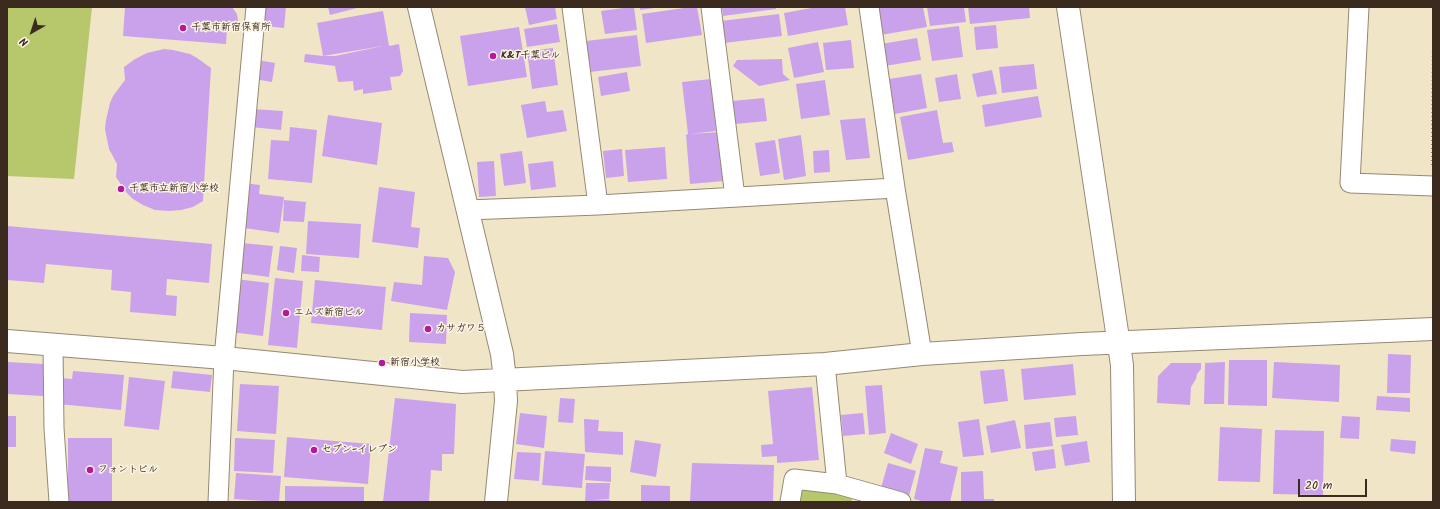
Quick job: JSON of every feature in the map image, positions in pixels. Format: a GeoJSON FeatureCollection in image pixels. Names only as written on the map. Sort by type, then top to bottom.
{"type":"FeatureCollection","features":[{"type":"Feature","properties":{"kind":"street"},"geometry":{"type":"LineString","coordinates":[[218,502],[224,358],[256,7]]}},
{"type":"Feature","properties":{"kind":"street"},"geometry":{"type":"LineString","coordinates":[[419,7],[502,354],[506,401],[496,502]]}},
{"type":"Feature","properties":{"kind":"street"},"geometry":{"type":"LineString","coordinates":[[572,7],[598,204]]}},
{"type":"Feature","properties":{"kind":"street"},"geometry":{"type":"LineString","coordinates":[[711,7],[735,196]]}},
{"type":"Feature","properties":{"kind":"street"},"geometry":{"type":"LineString","coordinates":[[869,7],[922,354]]}},
{"type":"Feature","properties":{"kind":"street"},"geometry":{"type":"LineString","coordinates":[[1068,7],[1122,365],[1124,502]]}},
{"type":"Feature","properties":{"kind":"street"},"geometry":{"type":"LineString","coordinates":[[1359,7],[1350,183],[1432,179]]}},
{"type":"Feature","properties":{"kind":"street"},"geometry":{"type":"LineString","coordinates":[[467,210],[896,188]]}},
{"type":"Feature","properties":{"kind":"street"},"geometry":{"type":"LineString","coordinates":[[7,341],[224,358],[462,382],[825,364],[922,354],[1082,344],[1433,329]]}},
{"type":"Feature","properties":{"kind":"street"},"geometry":{"type":"LineString","coordinates":[[53,345],[54,428],[59,502]]}},
{"type":"Feature","properties":{"kind":"street"},"geometry":{"type":"LineString","coordinates":[[825,364],[837,484]]}},
{"type":"Feature","properties":{"kind":"street"},"geometry":{"type":"LineString","coordinates":[[790,502],[794,478],[837,484],[901,502]]}},
{"type":"Feature","properties":{"kind":"path"},"geometry":{"type":"LineString","coordinates":[[1432,179],[1433,50]]}},
{"type":"Feature","properties":{"kind":"green space"},"geometry":{"type":"Polygon","coordinates":[[[7,7],[92,7],[74,179],[7,176],[7,7]]]}},
{"type":"Feature","properties":{"kind":"green space"},"geometry":{"type":"Polygon","coordinates":[[[810,487],[853,496],[851,502],[795,502],[797,493],[810,487]]]}},
{"type":"Feature","properties":{"kind":"building","name":"千葉市新宿保育所"},"geometry":{"type":"Polygon","coordinates":[[[125,7],[232,7],[237,14],[239,27],[227,27],[226,44],[123,36],[125,7]]]}},
{"type":"Feature","properties":{"kind":"building"},"geometry":{"type":"Polygon","coordinates":[[[258,7],[286,7],[284,28],[256,25],[258,7]]]}},
{"type":"Feature","properties":{"kind":"building"},"geometry":{"type":"Polygon","coordinates":[[[328,7],[357,7],[357,8],[330,15],[328,7]]]}},
{"type":"Feature","properties":{"kind":"building"},"geometry":{"type":"Polygon","coordinates":[[[525,7],[555,7],[557,19],[529,25],[525,7]]]}},
{"type":"Feature","properties":{"kind":"building"},"geometry":{"type":"Polygon","coordinates":[[[634,7],[637,30],[605,34],[601,11],[634,7]]]}},
{"type":"Feature","properties":{"kind":"building"},"geometry":{"type":"Polygon","coordinates":[[[640,7],[654,7],[654,8],[640,10],[640,7]]]}},
{"type":"Feature","properties":{"kind":"building"},"geometry":{"type":"Polygon","coordinates":[[[697,7],[702,35],[646,43],[642,14],[697,7]]]}},
{"type":"Feature","properties":{"kind":"building"},"geometry":{"type":"Polygon","coordinates":[[[722,7],[776,7],[776,9],[723,16],[722,7]]]}},
{"type":"Feature","properties":{"kind":"building"},"geometry":{"type":"Polygon","coordinates":[[[817,7],[845,7],[848,25],[788,36],[784,13],[817,7]]]}},
{"type":"Feature","properties":{"kind":"building"},"geometry":{"type":"Polygon","coordinates":[[[876,7],[923,7],[927,27],[881,35],[876,7]]]}},
{"type":"Feature","properties":{"kind":"building"},"geometry":{"type":"Polygon","coordinates":[[[927,7],[964,7],[966,22],[930,26],[927,7]]]}},
{"type":"Feature","properties":{"kind":"building"},"geometry":{"type":"Polygon","coordinates":[[[968,7],[1029,7],[1030,18],[970,24],[968,7]]]}},
{"type":"Feature","properties":{"kind":"building"},"geometry":{"type":"Polygon","coordinates":[[[383,11],[389,46],[399,44],[403,71],[400,76],[390,77],[392,90],[363,94],[363,89],[354,91],[353,81],[338,82],[335,66],[304,62],[305,54],[323,56],[317,23],[383,11]],[[383,46],[323,56],[335,56],[383,46]]]}},
{"type":"Feature","properties":{"kind":"building"},"geometry":{"type":"Polygon","coordinates":[[[779,14],[782,36],[724,43],[721,21],[779,14]]]}},
{"type":"Feature","properties":{"kind":"building"},"geometry":{"type":"Polygon","coordinates":[[[557,24],[560,42],[527,47],[524,29],[557,24]]]}},
{"type":"Feature","properties":{"kind":"building"},"geometry":{"type":"Polygon","coordinates":[[[996,25],[998,48],[976,50],[974,27],[996,25]]]}},
{"type":"Feature","properties":{"kind":"building"},"geometry":{"type":"Polygon","coordinates":[[[959,26],[963,57],[932,61],[927,30],[959,26]]]}},
{"type":"Feature","properties":{"kind":"building","name":"K&T千葉ビル"},"geometry":{"type":"Polygon","coordinates":[[[519,27],[527,77],[468,86],[460,36],[519,27]]]}},
{"type":"Feature","properties":{"kind":"building"},"geometry":{"type":"Polygon","coordinates":[[[637,35],[641,66],[590,72],[586,41],[637,35]]]}},
{"type":"Feature","properties":{"kind":"building"},"geometry":{"type":"Polygon","coordinates":[[[917,38],[921,60],[885,66],[881,44],[917,38]]]}},
{"type":"Feature","properties":{"kind":"building"},"geometry":{"type":"Polygon","coordinates":[[[851,40],[854,68],[826,70],[823,43],[851,40]]]}},
{"type":"Feature","properties":{"kind":"building"},"geometry":{"type":"Polygon","coordinates":[[[818,42],[824,72],[794,78],[788,48],[818,42]]]}},
{"type":"Feature","properties":{"kind":"building"},"geometry":{"type":"Polygon","coordinates":[[[553,48],[558,85],[532,89],[527,51],[553,48]]]}},
{"type":"Feature","properties":{"kind":"building"},"geometry":{"type":"Polygon","coordinates":[[[164,49],[190,54],[211,68],[203,201],[193,207],[169,211],[155,210],[143,205],[133,199],[126,192],[116,177],[117,164],[109,149],[105,129],[110,103],[113,96],[125,80],[124,67],[147,53],[164,49]]]}},
{"type":"Feature","properties":{"kind":"building"},"geometry":{"type":"Polygon","coordinates":[[[782,59],[783,74],[790,80],[759,86],[733,66],[737,60],[782,59]]]}},
{"type":"Feature","properties":{"kind":"building"},"geometry":{"type":"Polygon","coordinates":[[[257,60],[275,63],[272,82],[254,79],[257,60]]]}},
{"type":"Feature","properties":{"kind":"building"},"geometry":{"type":"Polygon","coordinates":[[[1034,64],[1037,89],[1002,93],[999,67],[1034,64]]]}},
{"type":"Feature","properties":{"kind":"building"},"geometry":{"type":"Polygon","coordinates":[[[992,70],[997,94],[977,97],[972,74],[992,70]]]}},
{"type":"Feature","properties":{"kind":"building"},"geometry":{"type":"Polygon","coordinates":[[[627,72],[630,91],[601,96],[598,77],[627,72]]]}},
{"type":"Feature","properties":{"kind":"building"},"geometry":{"type":"Polygon","coordinates":[[[921,74],[927,108],[895,114],[889,79],[921,74]]]}},
{"type":"Feature","properties":{"kind":"building"},"geometry":{"type":"Polygon","coordinates":[[[957,74],[961,99],[939,102],[935,78],[957,74]]]}},
{"type":"Feature","properties":{"kind":"building"},"geometry":{"type":"Polygon","coordinates":[[[711,79],[716,131],[690,134],[720,132],[724,181],[690,184],[686,135],[688,134],[682,82],[711,79]]]}},
{"type":"Feature","properties":{"kind":"building"},"geometry":{"type":"Polygon","coordinates":[[[825,80],[830,115],[801,119],[796,84],[825,80]]]}},
{"type":"Feature","properties":{"kind":"building"},"geometry":{"type":"Polygon","coordinates":[[[1038,96],[1042,117],[985,127],[982,105],[1038,96]]]}},
{"type":"Feature","properties":{"kind":"building"},"geometry":{"type":"Polygon","coordinates":[[[764,98],[767,121],[735,124],[732,101],[764,98]]]}},
{"type":"Feature","properties":{"kind":"building"},"geometry":{"type":"Polygon","coordinates":[[[545,101],[547,112],[563,110],[567,131],[527,138],[521,105],[545,101]]]}},
{"type":"Feature","properties":{"kind":"building"},"geometry":{"type":"Polygon","coordinates":[[[252,109],[283,111],[281,130],[251,127],[252,109]]]}},
{"type":"Feature","properties":{"kind":"building"},"geometry":{"type":"Polygon","coordinates":[[[937,110],[943,143],[952,142],[954,152],[908,160],[900,117],[937,110]]]}},
{"type":"Feature","properties":{"kind":"building"},"geometry":{"type":"Polygon","coordinates":[[[328,115],[382,123],[377,165],[322,156],[328,115]]]}},
{"type":"Feature","properties":{"kind":"building"},"geometry":{"type":"Polygon","coordinates":[[[865,118],[870,158],[846,160],[840,120],[865,118]]]}},
{"type":"Feature","properties":{"kind":"building"},"geometry":{"type":"Polygon","coordinates":[[[290,127],[317,130],[312,183],[268,179],[271,140],[289,141],[290,127]]]}},
{"type":"Feature","properties":{"kind":"building"},"geometry":{"type":"Polygon","coordinates":[[[801,135],[806,176],[784,180],[778,139],[801,135]]]}},
{"type":"Feature","properties":{"kind":"building"},"geometry":{"type":"Polygon","coordinates":[[[775,140],[780,173],[760,176],[755,143],[775,140]]]}},
{"type":"Feature","properties":{"kind":"building"},"geometry":{"type":"Polygon","coordinates":[[[665,147],[667,179],[628,182],[625,150],[665,147]]]}},
{"type":"Feature","properties":{"kind":"building"},"geometry":{"type":"Polygon","coordinates":[[[622,149],[624,176],[606,178],[603,151],[622,149]]]}},
{"type":"Feature","properties":{"kind":"building"},"geometry":{"type":"Polygon","coordinates":[[[829,150],[830,172],[814,173],[813,151],[829,150]]]}},
{"type":"Feature","properties":{"kind":"building"},"geometry":{"type":"Polygon","coordinates":[[[522,151],[526,183],[504,186],[500,154],[522,151]]]}},
{"type":"Feature","properties":{"kind":"building"},"geometry":{"type":"Polygon","coordinates":[[[494,161],[496,196],[479,197],[477,162],[494,161]]]}},
{"type":"Feature","properties":{"kind":"building"},"geometry":{"type":"Polygon","coordinates":[[[553,161],[556,187],[531,190],[528,164],[553,161]]]}},
{"type":"Feature","properties":{"kind":"building"},"geometry":{"type":"Polygon","coordinates":[[[243,183],[260,185],[259,194],[284,197],[279,233],[237,227],[243,183]]]}},
{"type":"Feature","properties":{"kind":"building"},"geometry":{"type":"Polygon","coordinates":[[[379,187],[415,192],[411,227],[420,228],[418,248],[372,242],[379,187]]]}},
{"type":"Feature","properties":{"kind":"building"},"geometry":{"type":"Polygon","coordinates":[[[284,200],[306,202],[304,222],[283,221],[284,200]]]}},
{"type":"Feature","properties":{"kind":"building"},"geometry":{"type":"Polygon","coordinates":[[[308,221],[361,224],[359,258],[306,254],[308,221]]]}},
{"type":"Feature","properties":{"kind":"building"},"geometry":{"type":"Polygon","coordinates":[[[7,226],[212,244],[209,283],[167,279],[166,295],[177,296],[176,316],[130,312],[131,292],[111,290],[112,270],[46,264],[44,283],[7,280],[7,226]]]}},
{"type":"Feature","properties":{"kind":"building"},"geometry":{"type":"Polygon","coordinates":[[[242,243],[273,246],[269,277],[239,273],[242,243]]]}},
{"type":"Feature","properties":{"kind":"building"},"geometry":{"type":"Polygon","coordinates":[[[280,246],[297,248],[294,273],[277,270],[280,246]]]}},
{"type":"Feature","properties":{"kind":"building"},"geometry":{"type":"Polygon","coordinates":[[[302,255],[320,257],[319,272],[301,271],[302,255]]]}},
{"type":"Feature","properties":{"kind":"building"},"geometry":{"type":"Polygon","coordinates":[[[424,256],[448,258],[455,272],[447,310],[391,301],[394,282],[422,285],[424,256]]]}},
{"type":"Feature","properties":{"kind":"building","name":"エムズ新宿ビル"},"geometry":{"type":"Polygon","coordinates":[[[275,278],[303,281],[297,348],[268,345],[275,278]]]}},
{"type":"Feature","properties":{"kind":"building"},"geometry":{"type":"Polygon","coordinates":[[[236,279],[269,283],[263,336],[230,332],[236,279]]]}},
{"type":"Feature","properties":{"kind":"building"},"geometry":{"type":"Polygon","coordinates":[[[315,280],[386,287],[382,330],[311,323],[315,280]]]}},
{"type":"Feature","properties":{"kind":"building","name":"カサガワ５"},"geometry":{"type":"Polygon","coordinates":[[[410,313],[447,315],[446,344],[409,342],[410,313]]]}},
{"type":"Feature","properties":{"kind":"building"},"geometry":{"type":"Polygon","coordinates":[[[1388,354],[1411,355],[1410,393],[1387,393],[1388,354]]]}},
{"type":"Feature","properties":{"kind":"building"},"geometry":{"type":"Polygon","coordinates":[[[1229,360],[1267,360],[1267,406],[1228,405],[1229,360]]]}},
{"type":"Feature","properties":{"kind":"building"},"geometry":{"type":"Polygon","coordinates":[[[7,362],[44,364],[43,396],[7,394],[7,362]]]}},
{"type":"Feature","properties":{"kind":"building"},"geometry":{"type":"Polygon","coordinates":[[[1225,362],[1224,404],[1204,404],[1205,363],[1225,362]]]}},
{"type":"Feature","properties":{"kind":"building"},"geometry":{"type":"Polygon","coordinates":[[[1274,362],[1340,365],[1339,402],[1272,398],[1274,362]]]}},
{"type":"Feature","properties":{"kind":"building"},"geometry":{"type":"Polygon","coordinates":[[[1171,363],[1201,363],[1201,369],[1191,387],[1190,405],[1157,403],[1158,376],[1171,363]]]}},
{"type":"Feature","properties":{"kind":"building"},"geometry":{"type":"Polygon","coordinates":[[[1073,364],[1076,395],[1024,400],[1021,369],[1073,364]]]}},
{"type":"Feature","properties":{"kind":"building"},"geometry":{"type":"Polygon","coordinates":[[[1004,369],[1008,401],[984,404],[980,371],[1004,369]]]}},
{"type":"Feature","properties":{"kind":"building"},"geometry":{"type":"Polygon","coordinates":[[[73,371],[124,375],[121,410],[58,404],[60,378],[72,379],[73,371]]]}},
{"type":"Feature","properties":{"kind":"building"},"geometry":{"type":"Polygon","coordinates":[[[173,371],[212,375],[210,392],[171,388],[173,371]]]}},
{"type":"Feature","properties":{"kind":"building"},"geometry":{"type":"Polygon","coordinates":[[[129,377],[165,381],[159,430],[124,426],[129,377]]]}},
{"type":"Feature","properties":{"kind":"building"},"geometry":{"type":"Polygon","coordinates":[[[240,384],[279,386],[276,434],[237,431],[240,384]]]}},
{"type":"Feature","properties":{"kind":"building"},"geometry":{"type":"Polygon","coordinates":[[[882,385],[886,433],[869,435],[865,386],[882,385]]]}},
{"type":"Feature","properties":{"kind":"building"},"geometry":{"type":"Polygon","coordinates":[[[812,387],[819,460],[777,463],[777,456],[762,457],[761,445],[773,444],[768,391],[812,387]]]}},
{"type":"Feature","properties":{"kind":"building"},"geometry":{"type":"Polygon","coordinates":[[[1377,396],[1410,398],[1410,412],[1376,410],[1377,396]]]}},
{"type":"Feature","properties":{"kind":"building"},"geometry":{"type":"Polygon","coordinates":[[[395,398],[456,404],[454,454],[442,454],[442,471],[431,470],[429,502],[383,502],[395,398]]]}},
{"type":"Feature","properties":{"kind":"building"},"geometry":{"type":"Polygon","coordinates":[[[560,398],[575,399],[573,423],[558,422],[560,398]]]}},
{"type":"Feature","properties":{"kind":"building"},"geometry":{"type":"Polygon","coordinates":[[[520,413],[547,416],[544,448],[516,444],[520,413]]]}},
{"type":"Feature","properties":{"kind":"building"},"geometry":{"type":"Polygon","coordinates":[[[863,413],[865,434],[843,436],[841,415],[863,413]]]}},
{"type":"Feature","properties":{"kind":"building"},"geometry":{"type":"Polygon","coordinates":[[[7,416],[16,416],[16,447],[7,447],[7,416]]]}},
{"type":"Feature","properties":{"kind":"building"},"geometry":{"type":"Polygon","coordinates":[[[1076,416],[1078,435],[1056,437],[1054,418],[1076,416]]]}},
{"type":"Feature","properties":{"kind":"building"},"geometry":{"type":"Polygon","coordinates":[[[1342,416],[1360,417],[1359,439],[1340,438],[1342,416]]]}},
{"type":"Feature","properties":{"kind":"building"},"geometry":{"type":"Polygon","coordinates":[[[584,419],[599,420],[598,431],[623,432],[623,455],[585,452],[584,419]]]}},
{"type":"Feature","properties":{"kind":"building"},"geometry":{"type":"Polygon","coordinates":[[[979,419],[984,455],[963,457],[958,422],[979,419]]]}},
{"type":"Feature","properties":{"kind":"building"},"geometry":{"type":"Polygon","coordinates":[[[1015,420],[1021,448],[991,453],[986,426],[1015,420]]]}},
{"type":"Feature","properties":{"kind":"building"},"geometry":{"type":"Polygon","coordinates":[[[1050,422],[1053,446],[1026,449],[1024,425],[1050,422]]]}},
{"type":"Feature","properties":{"kind":"building"},"geometry":{"type":"Polygon","coordinates":[[[1220,427],[1262,429],[1260,482],[1218,481],[1220,427]]]}},
{"type":"Feature","properties":{"kind":"building"},"geometry":{"type":"Polygon","coordinates":[[[1275,430],[1324,431],[1323,495],[1273,494],[1275,430]]]}},
{"type":"Feature","properties":{"kind":"building"},"geometry":{"type":"Polygon","coordinates":[[[891,433],[918,444],[911,464],[884,453],[891,433]]]}},
{"type":"Feature","properties":{"kind":"building"},"geometry":{"type":"Polygon","coordinates":[[[287,437],[371,444],[368,484],[284,477],[287,437]]]}},
{"type":"Feature","properties":{"kind":"building","name":"フォントビル"},"geometry":{"type":"Polygon","coordinates":[[[68,438],[112,438],[112,502],[68,502],[68,438]]]}},
{"type":"Feature","properties":{"kind":"building"},"geometry":{"type":"Polygon","coordinates":[[[235,438],[275,440],[273,473],[234,471],[235,438]]]}},
{"type":"Feature","properties":{"kind":"building"},"geometry":{"type":"Polygon","coordinates":[[[1391,439],[1416,441],[1415,454],[1390,451],[1391,439]]]}},
{"type":"Feature","properties":{"kind":"building"},"geometry":{"type":"Polygon","coordinates":[[[635,440],[661,444],[656,477],[630,472],[635,440]]]}},
{"type":"Feature","properties":{"kind":"building"},"geometry":{"type":"Polygon","coordinates":[[[1087,441],[1090,462],[1065,466],[1061,445],[1087,441]]]}},
{"type":"Feature","properties":{"kind":"building"},"geometry":{"type":"Polygon","coordinates":[[[925,448],[943,451],[940,463],[958,467],[950,502],[925,502],[914,499],[925,448]]]}},
{"type":"Feature","properties":{"kind":"building"},"geometry":{"type":"Polygon","coordinates":[[[1054,449],[1056,468],[1035,471],[1032,452],[1054,449]]]}},
{"type":"Feature","properties":{"kind":"building"},"geometry":{"type":"Polygon","coordinates":[[[545,451],[585,454],[582,488],[542,485],[545,451]]]}},
{"type":"Feature","properties":{"kind":"building"},"geometry":{"type":"Polygon","coordinates":[[[517,452],[541,453],[539,481],[514,479],[517,452]]]}},
{"type":"Feature","properties":{"kind":"building"},"geometry":{"type":"Polygon","coordinates":[[[692,463],[774,465],[773,502],[690,502],[692,463]]]}},
{"type":"Feature","properties":{"kind":"building"},"geometry":{"type":"Polygon","coordinates":[[[888,463],[916,471],[909,496],[881,488],[888,463]]]}},
{"type":"Feature","properties":{"kind":"building"},"geometry":{"type":"Polygon","coordinates":[[[586,466],[611,467],[611,482],[585,480],[586,466]]]}},
{"type":"Feature","properties":{"kind":"building"},"geometry":{"type":"Polygon","coordinates":[[[983,471],[984,499],[994,499],[994,502],[961,502],[961,472],[983,471]]]}},
{"type":"Feature","properties":{"kind":"building"},"geometry":{"type":"Polygon","coordinates":[[[236,473],[281,476],[279,502],[234,499],[236,473]]]}},
{"type":"Feature","properties":{"kind":"building"},"geometry":{"type":"Polygon","coordinates":[[[586,483],[610,483],[609,499],[593,499],[610,500],[610,502],[585,502],[586,483]]]}},
{"type":"Feature","properties":{"kind":"building"},"geometry":{"type":"Polygon","coordinates":[[[641,485],[670,486],[670,502],[641,502],[641,485]]]}},
{"type":"Feature","properties":{"kind":"building"},"geometry":{"type":"Polygon","coordinates":[[[285,486],[364,487],[364,502],[285,502],[285,486]]]}},
{"type":"Feature","properties":{"kind":"place","name":"千葉市新宿保育所"},"geometry":{"type":"Point","coordinates":[183,28]}},
{"type":"Feature","properties":{"kind":"place","name":"K&T千葉ビル"},"geometry":{"type":"Point","coordinates":[493,56]}},
{"type":"Feature","properties":{"kind":"place","name":"千葉市立新宿小学校"},"geometry":{"type":"Point","coordinates":[121,189]}},
{"type":"Feature","properties":{"kind":"place","name":"エムズ新宿ビル"},"geometry":{"type":"Point","coordinates":[286,313]}},
{"type":"Feature","properties":{"kind":"place","name":"カサガワ５"},"geometry":{"type":"Point","coordinates":[428,329]}},
{"type":"Feature","properties":{"kind":"place","name":"新宿小学校"},"geometry":{"type":"Point","coordinates":[382,363]}},
{"type":"Feature","properties":{"kind":"place","name":"セブン-イレブン"},"geometry":{"type":"Point","coordinates":[314,450]}},
{"type":"Feature","properties":{"kind":"place","name":"フォントビル"},"geometry":{"type":"Point","coordinates":[90,470]}}]}
